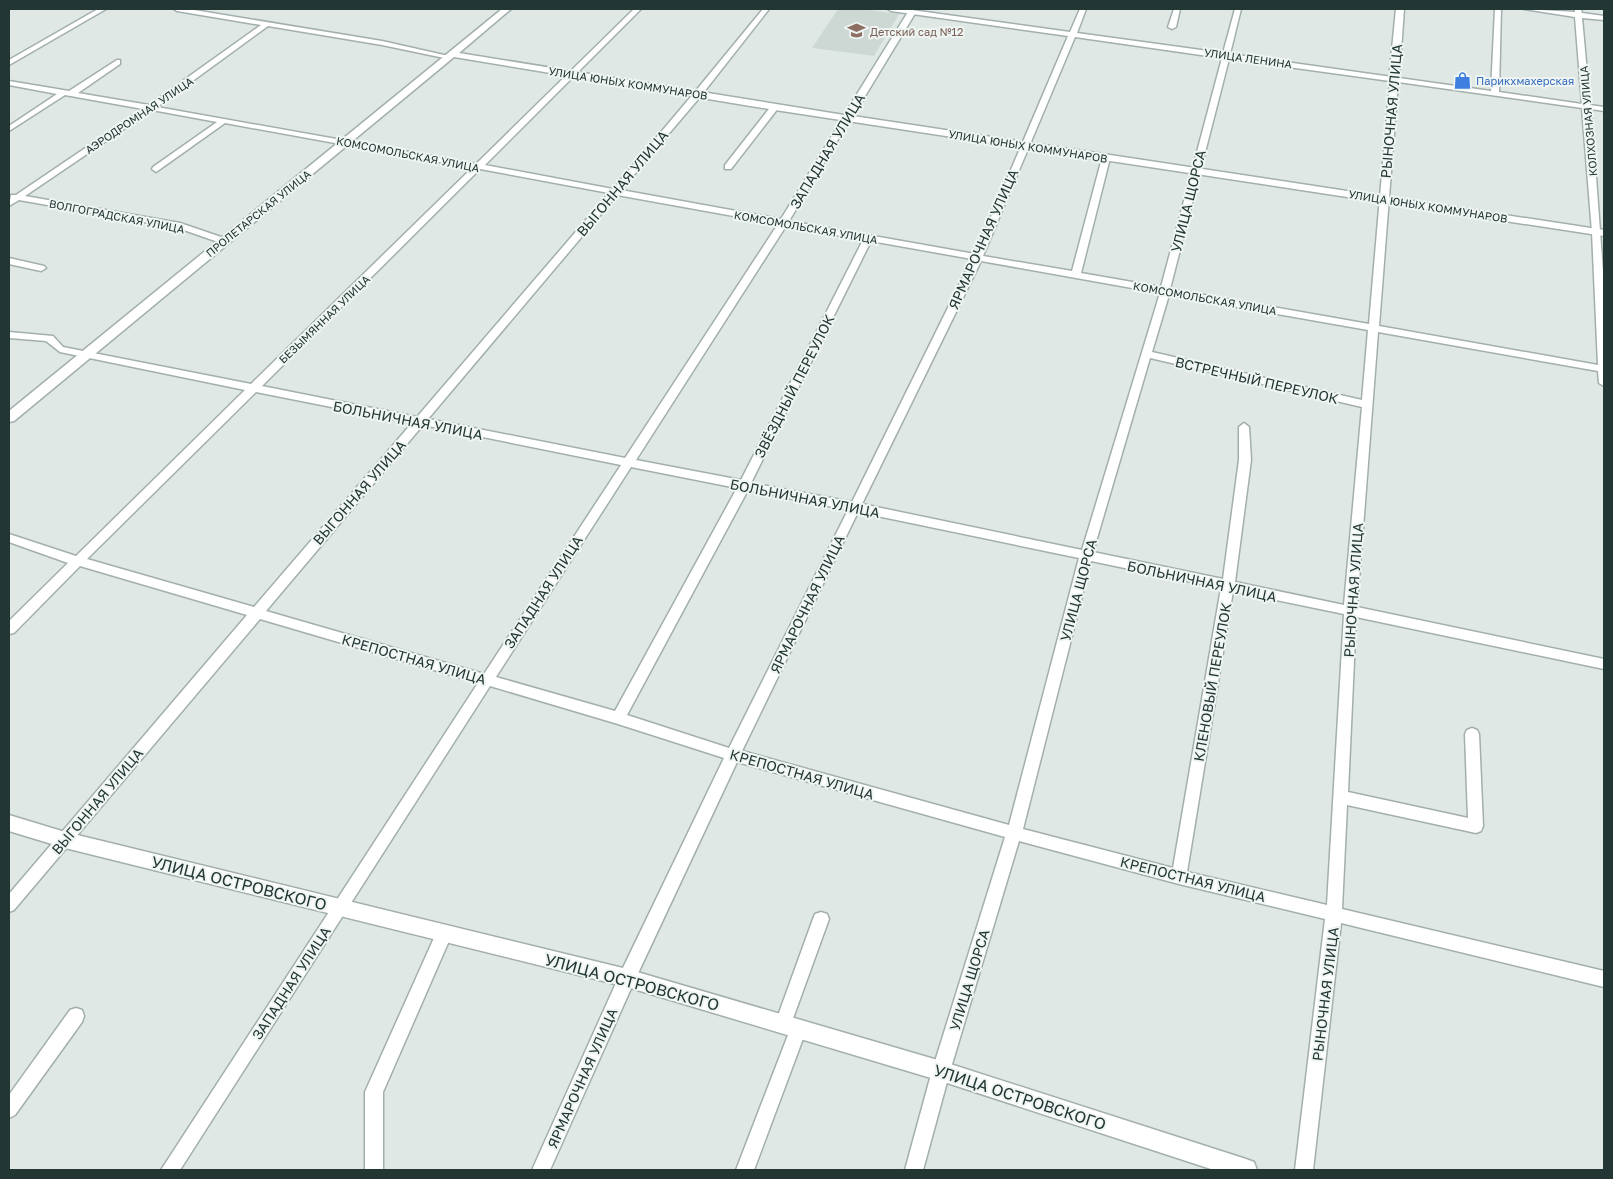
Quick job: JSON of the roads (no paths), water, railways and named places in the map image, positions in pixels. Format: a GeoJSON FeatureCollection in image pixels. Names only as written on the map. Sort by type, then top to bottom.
{"type":"FeatureCollection","features":[{"type":"Feature","properties":{"kind":"street"},"geometry":{"type":"LineString","coordinates":[[9,63],[103,9]]}},
{"type":"Feature","properties":{"kind":"street","name":"УЛИЦА ЮНЫХ КОММУНАРОВ"},"geometry":{"type":"LineString","coordinates":[[177,9],[697,95],[1195,172],[1601,232]]}},
{"type":"Feature","properties":{"kind":"street","name":"ПРОЛЕТАРСКАЯ УЛИЦА"},"geometry":{"type":"LineString","coordinates":[[9,418],[507,9]]}},
{"type":"Feature","properties":{"kind":"street","name":"БЕЗЫМЯННАЯ УЛИЦА"},"geometry":{"type":"LineString","coordinates":[[9,630],[638,9]]}},
{"type":"Feature","properties":{"kind":"street","name":"ВЫГОННАЯ УЛИЦА"},"geometry":{"type":"LineString","coordinates":[[9,905],[697,95],[766,9]]}},
{"type":"Feature","properties":{"kind":"street","name":"УЛИЦА ЛЕНИНА"},"geometry":{"type":"LineString","coordinates":[[891,9],[1604,109]]}},
{"type":"Feature","properties":{"kind":"street","name":"ЯРМАРОЧНАЯ УЛИЦА"},"geometry":{"type":"LineString","coordinates":[[541,1170],[627,978],[732,755],[978,258],[1024,145],[1083,9]]}},
{"type":"Feature","properties":{"kind":"street"},"geometry":{"type":"LineString","coordinates":[[1172,27],[1177,9]]}},
{"type":"Feature","properties":{"kind":"street","name":"УЛИЦА ЩОРСА"},"geometry":{"type":"LineString","coordinates":[[914,1170],[1014,833],[1086,556],[1166,291],[1238,9]]}},
{"type":"Feature","properties":{"kind":"street","name":"РЫНОЧНАЯ УЛИЦА"},"geometry":{"type":"LineString","coordinates":[[1304,1170],[1334,913],[1350,612],[1400,9]]}},
{"type":"Feature","properties":{"kind":"street"},"geometry":{"type":"LineString","coordinates":[[1495,94],[1498,9]]}},
{"type":"Feature","properties":{"kind":"street"},"geometry":{"type":"LineString","coordinates":[[1527,9],[1579,12],[1604,18]]}},
{"type":"Feature","properties":{"kind":"street","name":"ЗАПАДНАЯ УЛИЦА"},"geometry":{"type":"LineString","coordinates":[[170,1170],[783,222],[847,118],[908,11]]}},
{"type":"Feature","properties":{"kind":"street","name":"КОЛХОЗНАЯ УЛИЦА"},"geometry":{"type":"LineString","coordinates":[[1579,12],[1601,232],[1604,383]]}},
{"type":"Feature","properties":{"kind":"street","name":"АЭРОДРОМНАЯ УЛИЦА"},"geometry":{"type":"LineString","coordinates":[[9,203],[13,196],[150,108],[267,24]]}},
{"type":"Feature","properties":{"kind":"street"},"geometry":{"type":"LineString","coordinates":[[9,128],[117,62]]}},
{"type":"Feature","properties":{"kind":"street","name":"КОМСОМОЛЬСКАЯ УЛИЦА"},"geometry":{"type":"LineString","coordinates":[[9,83],[1603,369]]}},
{"type":"Feature","properties":{"kind":"street"},"geometry":{"type":"LineString","coordinates":[[728,167],[775,107]]}},
{"type":"Feature","properties":{"kind":"street"},"geometry":{"type":"LineString","coordinates":[[156,169],[222,122]]}},
{"type":"Feature","properties":{"kind":"street"},"geometry":{"type":"LineString","coordinates":[[1076,275],[1106,158]]}},
{"type":"Feature","properties":{"kind":"street","name":"ВОЛГОГРАДСКАЯ УЛИЦА"},"geometry":{"type":"LineString","coordinates":[[13,196],[180,226],[224,241]]}},
{"type":"Feature","properties":{"kind":"street","name":"ЗВЁЗДНЫЙ ПЕРЕУЛОК"},"geometry":{"type":"LineString","coordinates":[[618,718],[744,486],[868,238]]}},
{"type":"Feature","properties":{"kind":"street"},"geometry":{"type":"LineString","coordinates":[[9,261],[41,268]]}},
{"type":"Feature","properties":{"kind":"street","name":"БОЛЬНИЧНАЯ УЛИЦА"},"geometry":{"type":"LineString","coordinates":[[9,335],[49,338],[60,349],[86,355],[855,507],[1604,664]]}},
{"type":"Feature","properties":{"kind":"street","name":"ВСТРЕЧНЫЙ ПЕРЕУЛОК"},"geometry":{"type":"LineString","coordinates":[[1147,354],[1366,405]]}},
{"type":"Feature","properties":{"kind":"street","name":"КЛЕНОВЫЙ ПЕРЕУЛОК"},"geometry":{"type":"LineString","coordinates":[[1179,877],[1228,586],[1246,460],[1244,426]]}},
{"type":"Feature","properties":{"kind":"street","name":"КРЕПОСТНАЯ УЛИЦА"},"geometry":{"type":"LineString","coordinates":[[9,538],[77,561],[618,718],[732,755],[1014,833],[1179,877],[1604,979]]}},
{"type":"Feature","properties":{"kind":"street"},"geometry":{"type":"LineString","coordinates":[[1340,797],[1476,826],[1472,734]]}},
{"type":"Feature","properties":{"kind":"street","name":"УЛИЦА ОСТРОВСКОГО"},"geometry":{"type":"LineString","coordinates":[[9,823],[65,840],[627,978],[942,1071],[1246,1170]]}},
{"type":"Feature","properties":{"kind":"street"},"geometry":{"type":"LineString","coordinates":[[745,1170],[791,1026],[821,918]]}},
{"type":"Feature","properties":{"kind":"street"},"geometry":{"type":"LineString","coordinates":[[374,1170],[374,1092],[444,934]]}},
{"type":"Feature","properties":{"kind":"street"},"geometry":{"type":"LineString","coordinates":[[9,1109],[76,1016]]}},
{"type":"Feature","properties":{"kind":"place","name":"Детский сад №12"},"geometry":{"type":"Point","coordinates":[856,31]}},
{"type":"Feature","properties":{"kind":"place","name":"Парикхмахерская"},"geometry":{"type":"Point","coordinates":[1462,80]}}]}
